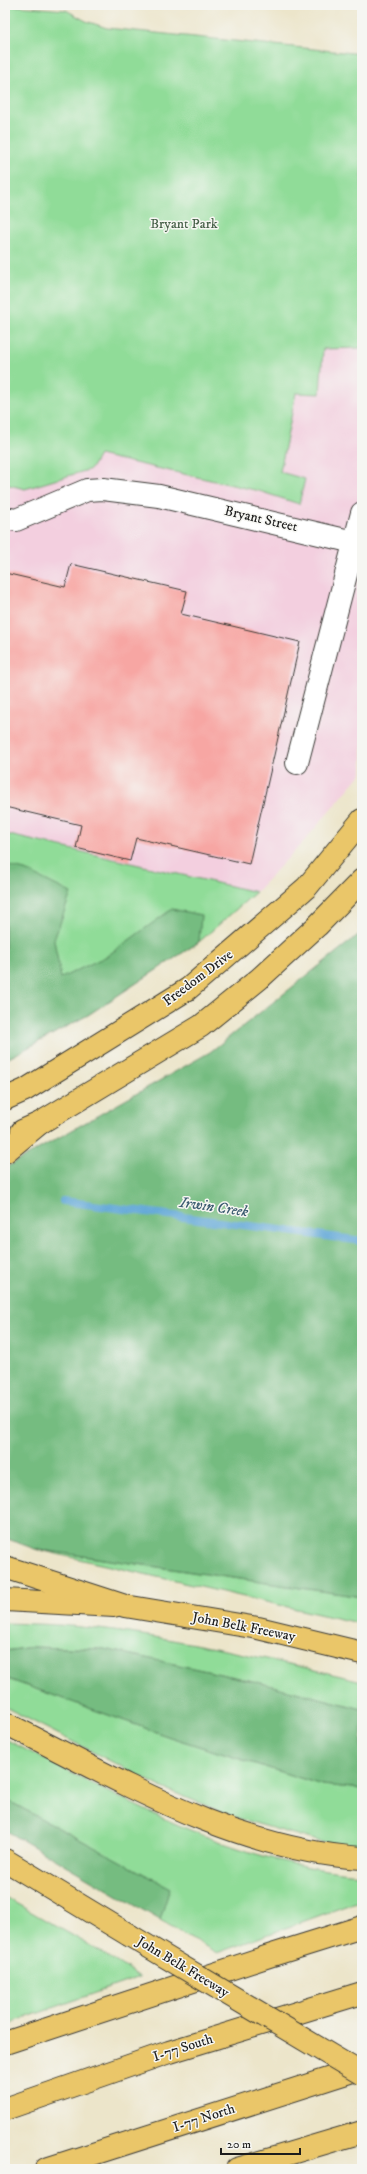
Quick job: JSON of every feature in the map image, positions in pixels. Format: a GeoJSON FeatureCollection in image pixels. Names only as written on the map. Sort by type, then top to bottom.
{"type":"FeatureCollection","features":[{"type":"Feature","properties":{"kind":"main road","name":"Freedom Drive"},"geometry":{"type":"LineString","coordinates":[[5,1099],[25,1090],[188,989],[307,887],[362,820]]}},
{"type":"Feature","properties":{"kind":"main road"},"geometry":{"type":"LineString","coordinates":[[5,1139],[40,1123],[200,1026],[259,979],[317,926],[362,880]]}},
{"type":"Feature","properties":{"kind":"main road"},"geometry":{"type":"LineString","coordinates":[[5,1152],[40,1123]]}},
{"type":"Feature","properties":{"kind":"main road"},"geometry":{"type":"LineString","coordinates":[[5,1567],[125,1606]]}},
{"type":"Feature","properties":{"kind":"main road"},"geometry":{"type":"LineString","coordinates":[[5,1600],[125,1606]]}},
{"type":"Feature","properties":{"kind":"main road","name":"John Belk Freeway"},"geometry":{"type":"LineString","coordinates":[[125,1606],[258,1628],[362,1652]]}},
{"type":"Feature","properties":{"kind":"main road"},"geometry":{"type":"LineString","coordinates":[[5,1723],[156,1799],[219,1826],[287,1846],[362,1858]]}},
{"type":"Feature","properties":{"kind":"main road","name":"John Belk Freeway"},"geometry":{"type":"LineString","coordinates":[[5,1860],[362,2074]]}},
{"type":"Feature","properties":{"kind":"main road"},"geometry":{"type":"LineString","coordinates":[[5,2043],[362,1927]]}},
{"type":"Feature","properties":{"kind":"main road","name":"I-77 South"},"geometry":{"type":"LineString","coordinates":[[5,2109],[169,2052],[362,1993]]}},
{"type":"Feature","properties":{"kind":"main road","name":"I-77 North"},"geometry":{"type":"LineString","coordinates":[[46,2169],[362,2068]]}},
{"type":"Feature","properties":{"kind":"main road"},"geometry":{"type":"LineString","coordinates":[[237,2169],[258,2165],[362,2132]]}},
{"type":"Feature","properties":{"kind":"street","name":"Bryant Street"},"geometry":{"type":"LineString","coordinates":[[5,518],[16,520],[87,490],[103,489],[159,496],[359,543]]}},
{"type":"Feature","properties":{"kind":"street"},"geometry":{"type":"LineString","coordinates":[[297,763],[359,543],[362,513]]}},
{"type":"Feature","properties":{"kind":"shaded area"},"geometry":{"type":"Polygon","coordinates":[[[362,348],[362,773],[305,840],[256,892],[5,834],[5,484],[99,455],[269,494],[296,392],[320,394],[323,349],[362,348]]]}},
{"type":"Feature","properties":{"kind":"green space","name":"Bryant Park"},"geometry":{"type":"Polygon","coordinates":[[[5,5],[66,10],[86,21],[107,28],[362,54],[362,348],[323,349],[320,394],[296,393],[280,472],[305,479],[299,504],[259,491],[99,455],[91,469],[25,489],[5,484],[5,5]]]}},
{"type":"Feature","properties":{"kind":"green space"},"geometry":{"type":"Polygon","coordinates":[[[5,834],[256,892],[199,942],[88,1015],[5,1060],[5,834]]]}},
{"type":"Feature","properties":{"kind":"green space"},"geometry":{"type":"Polygon","coordinates":[[[5,865],[25,870],[71,893],[54,940],[61,978],[107,956],[172,909],[201,915],[199,942],[88,1015],[5,1060],[5,865]]]}},
{"type":"Feature","properties":{"kind":"green space"},"geometry":{"type":"Polygon","coordinates":[[[362,932],[362,1597],[35,1549],[5,1538],[5,1168],[210,1052],[362,932]]]}},
{"type":"Feature","properties":{"kind":"green space"},"geometry":{"type":"Polygon","coordinates":[[[35,1549],[362,1597],[362,1624],[35,1549]]]}},
{"type":"Feature","properties":{"kind":"green space"},"geometry":{"type":"Polygon","coordinates":[[[5,1623],[72,1626],[117,1631],[257,1657],[362,1681],[362,1709],[253,1681],[104,1649],[32,1647],[5,1651],[5,1623]]]}},
{"type":"Feature","properties":{"kind":"green space"},"geometry":{"type":"Polygon","coordinates":[[[32,1647],[104,1649],[253,1681],[362,1709],[362,1789],[322,1785],[170,1737],[5,1678],[5,1651],[32,1647]]]}},
{"type":"Feature","properties":{"kind":"green space"},"geometry":{"type":"Polygon","coordinates":[[[5,1678],[170,1737],[322,1785],[362,1789],[362,1846],[325,1843],[237,1818],[163,1788],[5,1707],[5,1678]]]}},
{"type":"Feature","properties":{"kind":"green space"},"geometry":{"type":"Polygon","coordinates":[[[5,1739],[133,1804],[222,1842],[267,1857],[314,1868],[362,1874],[362,1900],[217,1953],[160,1920],[169,1888],[5,1799],[5,1739]]]}},
{"type":"Feature","properties":{"kind":"green space"},"geometry":{"type":"Polygon","coordinates":[[[5,1799],[170,1888],[160,1920],[5,1830],[5,1799]]]}},
{"type":"Feature","properties":{"kind":"green space"},"geometry":{"type":"Polygon","coordinates":[[[5,1897],[91,1946],[140,1977],[5,2025],[5,1897]]]}},
{"type":"Feature","properties":{"kind":"building"},"geometry":{"type":"Polygon","coordinates":[[[71,564],[187,591],[181,614],[300,642],[249,864],[136,838],[130,861],[76,848],[81,825],[5,807],[5,573],[65,587],[71,564]]]}},
{"type":"Feature","properties":{"kind":"waterway","name":"Irwin Creek"},"geometry":{"type":"LineString","coordinates":[[63,1201],[362,1241]]}}]}
